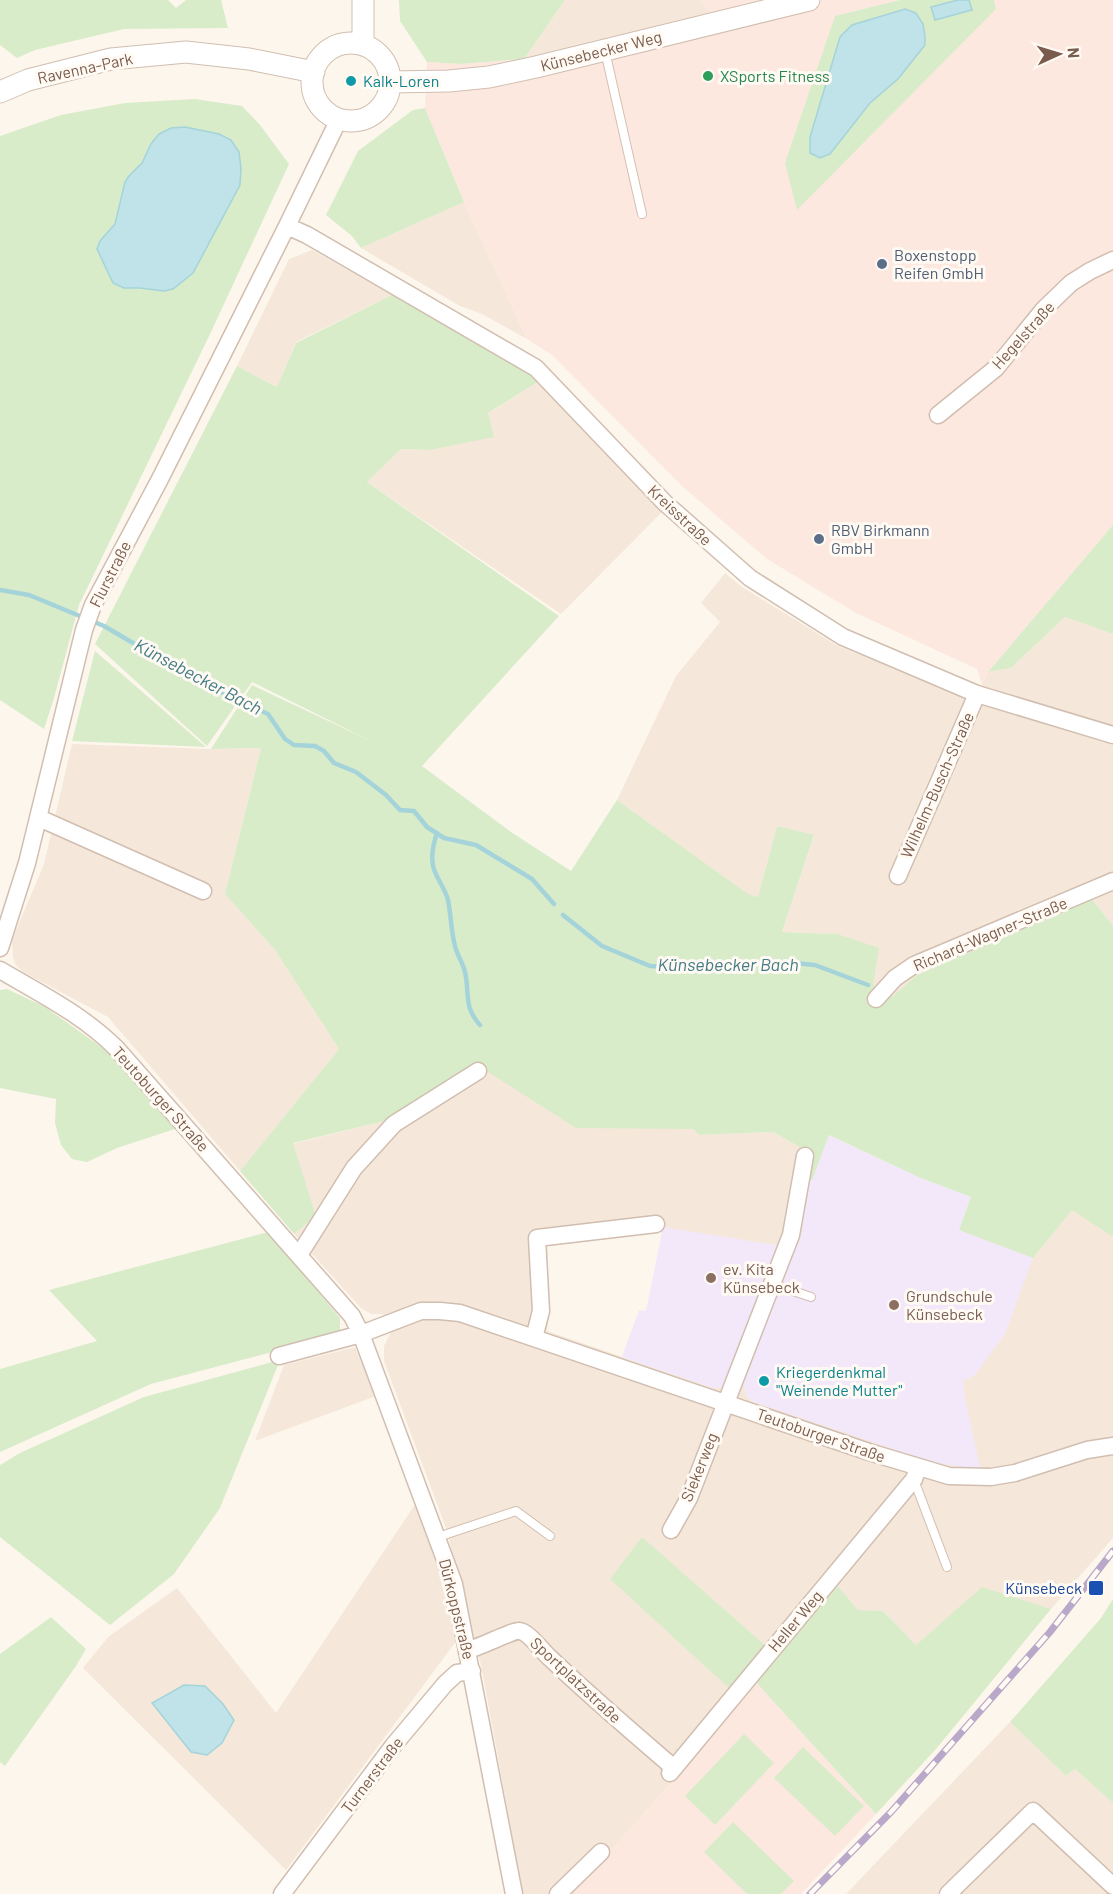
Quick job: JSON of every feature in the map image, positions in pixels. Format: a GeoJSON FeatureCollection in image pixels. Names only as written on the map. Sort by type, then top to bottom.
{"type":"FeatureCollection","features":[{"type":"Feature","properties":{"kind":"street"},"geometry":{"type":"LineString","coordinates":[[363,0],[363,45]]}},
{"type":"Feature","properties":{"kind":"street","name":"Künsebecker Weg"},"geometry":{"type":"LineString","coordinates":[[390,82],[449,81],[489,76],[809,0]]}},
{"type":"Feature","properties":{"kind":"street"},"geometry":{"type":"LineString","coordinates":[[351,43],[363,45],[382,58],[388,68],[389,92],[384,103],[375,113],[364,119],[351,121],[339,119],[320,105],[313,84],[314,72],[327,51],[338,45],[351,43]]}},
{"type":"Feature","properties":{"kind":"street","name":"Ravenna-Park"},"geometry":{"type":"LineString","coordinates":[[0,92],[28,80],[111,60],[186,52],[249,59],[314,72]]}},
{"type":"Feature","properties":{"kind":"street","name":"Flurstraße"},"geometry":{"type":"LineString","coordinates":[[0,948],[27,863],[84,630],[93,605],[160,479],[339,119]]}},
{"type":"Feature","properties":{"kind":"street","name":"Kreisstraße"},"geometry":{"type":"LineString","coordinates":[[287,226],[536,368],[665,503],[750,578],[843,637],[977,694],[1113,735]]}},
{"type":"Feature","properties":{"kind":"street","name":"Hegelstraße"},"geometry":{"type":"LineString","coordinates":[[938,415],[996,368],[1044,309],[1071,283],[1113,260]]}},
{"type":"Feature","properties":{"kind":"street","name":"Wilhelm-Busch-Straße"},"geometry":{"type":"LineString","coordinates":[[898,876],[977,694]]}},
{"type":"Feature","properties":{"kind":"street"},"geometry":{"type":"LineString","coordinates":[[39,818],[203,891]]}},
{"type":"Feature","properties":{"kind":"street","name":"Richard-Wagner-Straße"},"geometry":{"type":"LineString","coordinates":[[876,999],[894,978],[914,965],[1113,881]]}},
{"type":"Feature","properties":{"kind":"street","name":"Teutoburger Straße"},"geometry":{"type":"LineString","coordinates":[[0,970],[83,1019],[117,1049],[352,1316],[362,1334],[421,1311],[460,1313],[725,1403],[916,1474],[991,1477],[1015,1473],[1087,1450],[1113,1446]]}},
{"type":"Feature","properties":{"kind":"street"},"geometry":{"type":"LineString","coordinates":[[299,1255],[354,1167],[394,1124],[478,1071]]}},
{"type":"Feature","properties":{"kind":"street"},"geometry":{"type":"LineString","coordinates":[[725,1403],[791,1236],[805,1156]]}},
{"type":"Feature","properties":{"kind":"street"},"geometry":{"type":"LineString","coordinates":[[534,1338],[541,1311],[537,1239],[656,1224]]}},
{"type":"Feature","properties":{"kind":"street"},"geometry":{"type":"LineString","coordinates":[[279,1356],[362,1334]]}},
{"type":"Feature","properties":{"kind":"street","name":"Dürkoppstraße"},"geometry":{"type":"LineString","coordinates":[[362,1334],[454,1584],[514,1894]]}},
{"type":"Feature","properties":{"kind":"street","name":"Siekerweg"},"geometry":{"type":"LineString","coordinates":[[671,1530],[688,1498],[725,1403]]}},
{"type":"Feature","properties":{"kind":"street","name":"Heller Weg"},"geometry":{"type":"LineString","coordinates":[[671,1771],[916,1474]]}},
{"type":"Feature","properties":{"kind":"street","name":"Sportplatzstraße"},"geometry":{"type":"LineString","coordinates":[[468,1650],[482,1647],[514,1632],[519,1631],[526,1634],[671,1771]]}},
{"type":"Feature","properties":{"kind":"street","name":"Turnerstraße"},"geometry":{"type":"LineString","coordinates":[[282,1894],[393,1746],[445,1684],[457,1673],[472,1671]]}},
{"type":"Feature","properties":{"kind":"street"},"geometry":{"type":"LineString","coordinates":[[948,1894],[1033,1811],[1113,1886]]}},
{"type":"Feature","properties":{"kind":"street"},"geometry":{"type":"LineString","coordinates":[[558,1894],[601,1852]]}},
{"type":"Feature","properties":{"kind":"lane"},"geometry":{"type":"LineString","coordinates":[[605,50],[642,214]]}},
{"type":"Feature","properties":{"kind":"lane"},"geometry":{"type":"LineString","coordinates":[[772,1284],[811,1298]]}},
{"type":"Feature","properties":{"kind":"lane"},"geometry":{"type":"LineString","coordinates":[[916,1474],[947,1567]]}},
{"type":"Feature","properties":{"kind":"lane"},"geometry":{"type":"LineString","coordinates":[[438,1537],[516,1511],[550,1536]]}},
{"type":"Feature","properties":{"kind":"shaded area"},"geometry":{"type":"Polygon","coordinates":[[[565,0],[700,0],[713,14],[524,59],[565,0]]]}},
{"type":"Feature","properties":{"kind":"shaded area"},"geometry":{"type":"Polygon","coordinates":[[[700,0],[900,0],[835,16],[996,10],[994,0],[1113,0],[1113,525],[988,672],[982,685],[977,669],[856,613],[767,559],[682,486],[552,355],[527,339],[464,202],[425,108],[427,62],[461,64],[524,59],[712,14],[700,0]]]}},
{"type":"Feature","properties":{"kind":"shaded area"},"geometry":{"type":"Polygon","coordinates":[[[464,202],[527,339],[482,314],[460,306],[361,248],[464,202]]]}},
{"type":"Feature","properties":{"kind":"shaded area"},"geometry":{"type":"Polygon","coordinates":[[[312,250],[392,295],[296,342],[277,387],[237,366],[289,259],[312,250]]]}},
{"type":"Feature","properties":{"kind":"shaded area"},"geometry":{"type":"Polygon","coordinates":[[[538,382],[663,511],[561,614],[367,482],[401,449],[430,450],[494,436],[487,414],[538,382]]]}},
{"type":"Feature","properties":{"kind":"shaded area"},"geometry":{"type":"Polygon","coordinates":[[[725,573],[742,587],[838,646],[948,691],[982,685],[988,672],[1011,668],[1065,617],[1113,634],[1113,926],[1092,899],[917,975],[892,998],[873,985],[837,934],[782,932],[814,836],[777,826],[758,897],[748,895],[617,800],[676,676],[720,622],[701,603],[725,573]]]}},
{"type":"Feature","properties":{"kind":"shaded area"},"geometry":{"type":"Polygon","coordinates":[[[72,744],[211,749],[261,748],[225,894],[275,950],[339,1049],[240,1171],[108,1017],[23,972],[13,958],[12,940],[44,864],[72,744]]]}},
{"type":"Feature","properties":{"kind":"shaded area"},"geometry":{"type":"Polygon","coordinates":[[[477,1065],[693,1129],[699,1135],[773,1132],[798,1146],[828,1135],[923,1179],[959,1230],[1033,1258],[1072,1209],[1113,1237],[1113,1538],[1051,1609],[982,1588],[916,1645],[883,1611],[858,1610],[838,1586],[682,1771],[604,1858],[567,1894],[523,1894],[481,1665],[446,1528],[384,1361],[384,1346],[391,1332],[383,1314],[371,1314],[361,1308],[294,1234],[316,1216],[292,1144],[389,1120],[477,1065]],[[663,1227],[549,1244],[547,1247],[550,1308],[547,1331],[713,1388],[721,1387],[663,1227]]]}},
{"type":"Feature","properties":{"kind":"shaded area","name":"Grundschule Künsebeck"},"geometry":{"type":"Polygon","coordinates":[[[828,1135],[923,1179],[971,1197],[959,1230],[1033,1258],[1005,1334],[975,1375],[963,1381],[980,1468],[938,1463],[905,1453],[751,1401],[746,1394],[744,1377],[801,1234],[809,1180],[812,1180],[828,1135]]]}},
{"type":"Feature","properties":{"kind":"shaded area","name":"ev. Kita Künsebeck"},"geometry":{"type":"Polygon","coordinates":[[[663,1227],[782,1246],[725,1384],[721,1387],[713,1388],[622,1357],[639,1310],[646,1311],[663,1227]]]}},
{"type":"Feature","properties":{"kind":"shaded area"},"geometry":{"type":"Polygon","coordinates":[[[355,1347],[376,1396],[255,1441],[284,1365],[355,1347]]]}},
{"type":"Feature","properties":{"kind":"shaded area"},"geometry":{"type":"Polygon","coordinates":[[[416,1503],[431,1539],[457,1640],[286,1870],[83,1668],[108,1637],[177,1588],[276,1713],[416,1503]]]}},
{"type":"Feature","properties":{"kind":"shaded area"},"geometry":{"type":"Polygon","coordinates":[[[753,1679],[876,1814],[801,1894],[567,1894],[604,1858],[682,1771],[753,1679]]]}},
{"type":"Feature","properties":{"kind":"shaded area"},"geometry":{"type":"Polygon","coordinates":[[[1010,1722],[1066,1776],[1075,1769],[1113,1803],[1113,1894],[846,1894],[1010,1722]]]}},
{"type":"Feature","properties":{"kind":"green space"},"geometry":{"type":"Polygon","coordinates":[[[0,0],[168,0],[176,8],[186,0],[221,0],[228,28],[124,29],[35,50],[17,58],[0,45],[0,0]]]}},
{"type":"Feature","properties":{"kind":"green space"},"geometry":{"type":"Polygon","coordinates":[[[399,0],[565,0],[524,59],[461,64],[427,62],[400,21],[399,0]]]}},
{"type":"Feature","properties":{"kind":"green space"},"geometry":{"type":"Polygon","coordinates":[[[900,0],[994,0],[996,9],[797,210],[785,163],[835,16],[900,0]]]}},
{"type":"Feature","properties":{"kind":"green space"},"geometry":{"type":"Polygon","coordinates":[[[195,99],[242,106],[260,125],[289,164],[211,332],[79,605],[44,729],[0,700],[0,136],[61,115],[125,103],[195,99]],[[185,127],[151,144],[142,163],[129,176],[115,225],[100,241],[124,288],[164,291],[219,134],[185,127]]]}},
{"type":"Feature","properties":{"kind":"green space"},"geometry":{"type":"Polygon","coordinates":[[[425,108],[464,202],[361,248],[352,236],[326,215],[358,151],[413,110],[425,108]]]}},
{"type":"Feature","properties":{"kind":"green space"},"geometry":{"type":"Polygon","coordinates":[[[392,295],[525,370],[538,382],[488,413],[494,437],[430,450],[401,449],[367,482],[559,616],[422,766],[511,832],[571,871],[617,800],[748,894],[758,897],[777,826],[814,835],[782,932],[837,934],[879,948],[873,985],[892,997],[917,975],[1092,899],[1113,926],[1113,1237],[1072,1210],[1033,1258],[959,1230],[971,1197],[923,1179],[829,1135],[812,1180],[809,1180],[811,1151],[773,1132],[699,1135],[693,1129],[576,1128],[477,1065],[389,1120],[293,1143],[316,1216],[294,1234],[240,1171],[339,1049],[275,950],[225,894],[261,748],[211,749],[252,685],[373,742],[252,682],[207,746],[95,644],[237,366],[277,387],[296,343],[392,295]]]}},
{"type":"Feature","properties":{"kind":"green space"},"geometry":{"type":"Polygon","coordinates":[[[1113,525],[1113,634],[1065,617],[1011,668],[988,672],[1113,525]]]}},
{"type":"Feature","properties":{"kind":"green space"},"geometry":{"type":"Polygon","coordinates":[[[95,651],[206,747],[72,741],[95,651]]]}},
{"type":"Feature","properties":{"kind":"green space"},"geometry":{"type":"Polygon","coordinates":[[[7,989],[45,1007],[107,1051],[175,1129],[117,1148],[87,1162],[72,1159],[61,1145],[55,1123],[56,1099],[0,1088],[0,990],[7,989]]]}},
{"type":"Feature","properties":{"kind":"green space"},"geometry":{"type":"Polygon","coordinates":[[[268,1232],[340,1318],[340,1334],[151,1384],[0,1452],[0,1369],[97,1341],[49,1290],[268,1232]]]}},
{"type":"Feature","properties":{"kind":"green space"},"geometry":{"type":"Polygon","coordinates":[[[272,1362],[278,1365],[220,1508],[174,1574],[110,1625],[0,1537],[0,1465],[20,1453],[144,1397],[272,1362]]]}},
{"type":"Feature","properties":{"kind":"green space"},"geometry":{"type":"Polygon","coordinates":[[[642,1537],[768,1648],[731,1690],[610,1579],[642,1537]]]}},
{"type":"Feature","properties":{"kind":"green space"},"geometry":{"type":"Polygon","coordinates":[[[838,1586],[858,1610],[883,1611],[916,1645],[982,1587],[1051,1609],[936,1749],[876,1814],[753,1679],[838,1586]]]}},
{"type":"Feature","properties":{"kind":"green space"},"geometry":{"type":"Polygon","coordinates":[[[1113,1599],[1113,1803],[1075,1769],[1066,1776],[1010,1722],[1101,1618],[1113,1599]]]}},
{"type":"Feature","properties":{"kind":"green space"},"geometry":{"type":"Polygon","coordinates":[[[51,1617],[86,1649],[5,1766],[0,1762],[0,1654],[51,1617]]]}},
{"type":"Feature","properties":{"kind":"green space"},"geometry":{"type":"Polygon","coordinates":[[[744,1734],[774,1763],[715,1825],[685,1796],[744,1734]]]}},
{"type":"Feature","properties":{"kind":"green space"},"geometry":{"type":"Polygon","coordinates":[[[803,1747],[864,1806],[835,1836],[774,1778],[803,1747]]]}},
{"type":"Feature","properties":{"kind":"green space"},"geometry":{"type":"Polygon","coordinates":[[[733,1822],[794,1881],[781,1894],[747,1894],[704,1852],[733,1822]]]}},
{"type":"Feature","properties":{"kind":"water"},"geometry":{"type":"Polygon","coordinates":[[[958,0],[969,0],[972,10],[935,20],[931,7],[958,0]]]}},
{"type":"Feature","properties":{"kind":"water"},"geometry":{"type":"Polygon","coordinates":[[[905,9],[916,13],[923,24],[925,45],[898,79],[870,103],[830,154],[820,158],[810,153],[810,137],[840,37],[852,25],[905,9]]]}},
{"type":"Feature","properties":{"kind":"water"},"geometry":{"type":"Polygon","coordinates":[[[185,127],[219,134],[231,140],[239,152],[240,185],[193,273],[173,289],[164,291],[124,288],[113,283],[97,249],[100,241],[115,224],[125,182],[142,163],[151,144],[159,134],[171,128],[185,127]]]}},
{"type":"Feature","properties":{"kind":"water"},"geometry":{"type":"Polygon","coordinates":[[[184,1685],[205,1686],[223,1704],[234,1720],[222,1743],[207,1755],[191,1752],[152,1703],[184,1685]]]}},
{"type":"Feature","properties":{"kind":"waterway","name":"Künsebecker Bach"},"geometry":{"type":"LineString","coordinates":[[0,590],[29,595],[104,626],[198,681],[268,714],[285,739],[294,745],[315,746],[324,751],[334,763],[356,772],[386,795],[400,810],[414,811],[427,827],[444,838],[476,845],[532,879],[554,904]]}},
{"type":"Feature","properties":{"kind":"waterway"},"geometry":{"type":"LineString","coordinates":[[437,833],[432,861],[448,900],[455,946],[465,972],[469,1006],[480,1025]]}},
{"type":"Feature","properties":{"kind":"waterway","name":"Künsebecker Bach"},"geometry":{"type":"LineString","coordinates":[[563,915],[602,946],[650,966],[706,969],[772,961],[815,965],[868,985]]}},
{"type":"Feature","properties":{"kind":"railway"},"geometry":{"type":"LineString","coordinates":[[810,1894],[891,1812],[1050,1632],[1113,1551]]}},
{"type":"Feature","properties":{"kind":"place","name":"XSports Fitness"},"geometry":{"type":"Point","coordinates":[708,76]}},
{"type":"Feature","properties":{"kind":"place","name":"Kalk-Loren"},"geometry":{"type":"Point","coordinates":[351,81]}},
{"type":"Feature","properties":{"kind":"place","name":"Boxenstopp Reifen GmbH"},"geometry":{"type":"Point","coordinates":[882,264]}},
{"type":"Feature","properties":{"kind":"place","name":"RBV Birkmann GmbH"},"geometry":{"type":"Point","coordinates":[819,539]}},
{"type":"Feature","properties":{"kind":"place","name":"ev. Kita Künsebeck"},"geometry":{"type":"Point","coordinates":[711,1278]}},
{"type":"Feature","properties":{"kind":"place","name":"Grundschule Künsebeck"},"geometry":{"type":"Point","coordinates":[894,1305]}},
{"type":"Feature","properties":{"kind":"place","name":"Kriegerdenkmal \"Weinende Mutter\""},"geometry":{"type":"Point","coordinates":[764,1381]}},
{"type":"Feature","properties":{"kind":"place","name":"Künsebeck"},"geometry":{"type":"Point","coordinates":[1096,1588]}}]}
